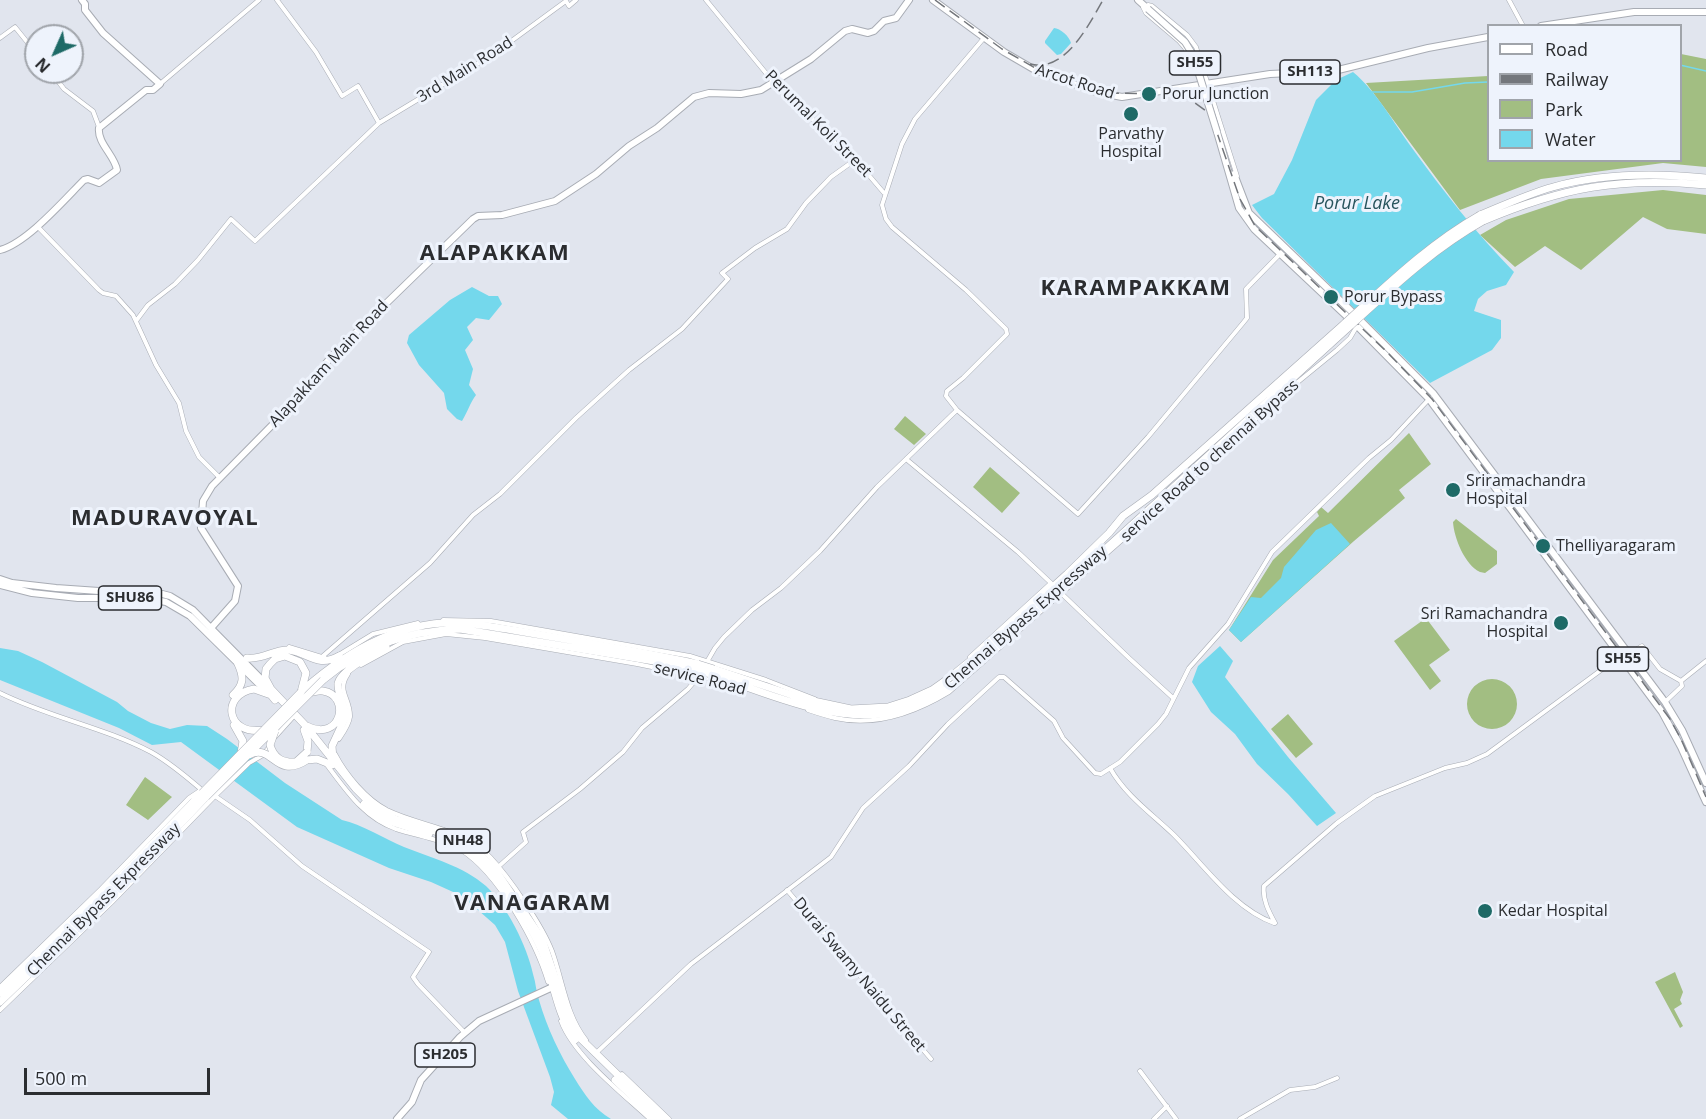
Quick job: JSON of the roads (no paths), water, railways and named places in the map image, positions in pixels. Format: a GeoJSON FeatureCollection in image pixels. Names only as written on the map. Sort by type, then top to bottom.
{"type":"FeatureCollection","features":[{"type":"Feature","properties":{"kind":"highway"},"geometry":{"type":"LineString","coordinates":[[1151,501],[1414,268],[1482,218],[1511,202],[1553,187],[1577,182],[1620,176],[1676,175],[1706,178]]}},
{"type":"Feature","properties":{"kind":"highway"},"geometry":{"type":"LineString","coordinates":[[1482,218],[1577,189],[1620,182],[1673,182],[1706,185]]}},
{"type":"Feature","properties":{"kind":"highway","name":"Chennai Bypass Expressway"},"geometry":{"type":"LineString","coordinates":[[1056,588],[1124,518],[1151,501]]}},
{"type":"Feature","properties":{"kind":"highway","name":"Chennai Bypass Expressway"},"geometry":{"type":"LineString","coordinates":[[321,678],[342,664],[380,645],[407,635],[431,630],[460,628],[712,671],[827,705],[851,709],[888,707],[932,690],[949,678],[1115,540],[1151,501]]}},
{"type":"Feature","properties":{"kind":"highway"},"geometry":{"type":"LineString","coordinates":[[1109,533],[1114,535],[1115,540]]}},
{"type":"Feature","properties":{"kind":"highway","name":"Chennai Bypass Expressway"},"geometry":{"type":"LineString","coordinates":[[321,678],[330,666],[378,639],[413,628],[461,623],[654,654],[698,670]]}},
{"type":"Feature","properties":{"kind":"highway"},"geometry":{"type":"LineString","coordinates":[[271,692],[265,678],[266,669],[270,664],[278,658],[290,657],[302,664],[306,677],[305,692],[283,719],[271,738],[270,745],[274,755],[280,760],[291,762],[307,756],[324,761],[335,761],[332,746],[346,716],[338,685],[339,680],[345,672],[407,635]]}},
{"type":"Feature","properties":{"kind":"highway"},"geometry":{"type":"LineString","coordinates":[[247,658],[259,658],[285,650],[323,662],[368,641],[378,639]]}},
{"type":"Feature","properties":{"kind":"highway"},"geometry":{"type":"LineString","coordinates":[[238,664],[243,677],[241,691],[233,705],[233,715],[236,722],[247,731],[264,730]]}},
{"type":"Feature","properties":{"kind":"highway"},"geometry":{"type":"LineString","coordinates":[[207,795],[264,730],[321,678]]}},
{"type":"Feature","properties":{"kind":"highway"},"geometry":{"type":"LineString","coordinates":[[242,757],[241,734],[230,719],[228,708],[233,696],[241,691],[254,689],[271,692]]}},
{"type":"Feature","properties":{"kind":"highway","name":"SHU86"},"geometry":{"type":"LineString","coordinates":[[271,692],[304,728]]}},
{"type":"Feature","properties":{"kind":"highway","name":"SHU86"},"geometry":{"type":"LineString","coordinates":[[271,692],[321,747]]}},
{"type":"Feature","properties":{"kind":"highway"},"geometry":{"type":"LineString","coordinates":[[242,757],[251,753],[263,752],[288,767],[298,765],[307,756],[308,741],[304,728],[325,730],[336,723],[340,713],[338,703],[330,693],[305,692]]}},
{"type":"Feature","properties":{"kind":"highway"},"geometry":{"type":"LineString","coordinates":[[242,757],[283,719]]}},
{"type":"Feature","properties":{"kind":"highway","name":"NH48"},"geometry":{"type":"LineString","coordinates":[[321,747],[335,761],[360,794],[380,812],[395,819],[457,838],[480,853],[538,931],[548,951],[554,988],[564,1020],[579,1045],[656,1119]]}},
{"type":"Feature","properties":{"kind":"highway","name":"NH48"},"geometry":{"type":"LineString","coordinates":[[335,761],[344,783],[376,815],[390,822],[457,844],[475,855],[493,871]]}},
{"type":"Feature","properties":{"kind":"highway","name":"Chennai Bypass Expressway"},"geometry":{"type":"LineString","coordinates":[[0,993],[207,795]]}},
{"type":"Feature","properties":{"kind":"highway","name":"Chennai Bypass Expressway"},"geometry":{"type":"LineString","coordinates":[[0,1002],[123,884],[207,795]]}},
{"type":"Feature","properties":{"kind":"highway","name":"NH48"},"geometry":{"type":"LineString","coordinates":[[554,988],[572,1026],[583,1042],[663,1119]]}},
{"type":"Feature","properties":{"kind":"main road"},"geometry":{"type":"LineString","coordinates":[[0,250],[19,241],[84,180],[88,178],[99,183],[117,170],[118,167],[99,134],[99,128],[146,90],[153,90],[160,84],[103,33],[85,10],[82,0]]}},
{"type":"Feature","properties":{"kind":"main road","name":"Alapakkam Main Road"},"geometry":{"type":"LineString","coordinates":[[211,628],[235,601],[238,586],[201,532],[203,501],[219,477],[286,411],[333,356],[472,219],[478,216],[502,215],[555,201],[596,174],[694,97],[710,93],[752,93],[773,83],[847,30],[868,33],[874,31],[884,21],[896,18],[907,0]]}},
{"type":"Feature","properties":{"kind":"main road","name":"Arcot Road"},"geometry":{"type":"LineString","coordinates":[[933,0],[1020,63],[1043,74],[1122,95],[1200,84]]}},
{"type":"Feature","properties":{"kind":"main road","name":"Arcot Road"},"geometry":{"type":"LineString","coordinates":[[939,0],[1014,55],[1061,79]]}},
{"type":"Feature","properties":{"kind":"main road","name":"SH55"},"geometry":{"type":"LineString","coordinates":[[1145,5],[1184,36],[1194,49],[1202,69],[1233,178],[1239,208],[1245,217],[1280,254],[1431,396],[1536,529],[1665,702],[1682,729],[1706,783]]}},
{"type":"Feature","properties":{"kind":"main road"},"geometry":{"type":"LineString","coordinates":[[1554,24],[1634,12],[1706,13]]}},
{"type":"Feature","properties":{"kind":"main road"},"geometry":{"type":"LineString","coordinates":[[1570,24],[1632,15],[1706,13]]}},
{"type":"Feature","properties":{"kind":"main road","name":"SH113"},"geometry":{"type":"LineString","coordinates":[[1200,84],[1263,75],[1334,71],[1427,46],[1487,36]]}},
{"type":"Feature","properties":{"kind":"main road"},"geometry":{"type":"LineString","coordinates":[[1206,105],[1214,102]]}},
{"type":"Feature","properties":{"kind":"main road","name":"SH55"},"geometry":{"type":"LineString","coordinates":[[1233,178],[1249,213],[1353,324]]}},
{"type":"Feature","properties":{"kind":"main road","name":"SH55"},"geometry":{"type":"LineString","coordinates":[[1431,396],[1670,726],[1706,802]]}},
{"type":"Feature","properties":{"kind":"main road","name":"SHU86"},"geometry":{"type":"LineString","coordinates":[[0,579],[29,586],[166,602],[190,616],[238,664],[271,692]]}},
{"type":"Feature","properties":{"kind":"main road","name":"SHU86"},"geometry":{"type":"LineString","coordinates":[[0,585],[32,593],[78,598],[147,590],[159,592],[192,609],[271,692]]}},
{"type":"Feature","properties":{"kind":"main road","name":"SH205"},"geometry":{"type":"LineString","coordinates":[[397,1119],[412,1102],[421,1080],[478,1022],[554,988]]}},
{"type":"Feature","properties":{"kind":"street"},"geometry":{"type":"LineString","coordinates":[[160,84],[259,0]]}},
{"type":"Feature","properties":{"kind":"street"},"geometry":{"type":"LineString","coordinates":[[277,0],[316,52],[342,96],[358,86],[379,123]]}},
{"type":"Feature","properties":{"kind":"street"},"geometry":{"type":"LineString","coordinates":[[566,1],[569,6],[576,0]]}},
{"type":"Feature","properties":{"kind":"street","name":"Perumal Koil Street"},"geometry":{"type":"LineString","coordinates":[[706,0],[773,83],[827,132],[852,162],[855,159],[884,193]]}},
{"type":"Feature","properties":{"kind":"street"},"geometry":{"type":"LineString","coordinates":[[1509,0],[1522,24]]}},
{"type":"Feature","properties":{"kind":"street","name":"3rd Main Road"},"geometry":{"type":"LineString","coordinates":[[136,321],[148,305],[175,284],[198,260],[231,219],[255,242],[379,123],[495,53],[566,1]]}},
{"type":"Feature","properties":{"kind":"street"},"geometry":{"type":"LineString","coordinates":[[1145,5],[1152,6],[1187,35],[1196,47],[1237,175],[1233,178],[1194,67],[1185,48],[1146,13],[1145,5]]}},
{"type":"Feature","properties":{"kind":"street"},"geometry":{"type":"LineString","coordinates":[[0,38],[15,27],[24,38]]}},
{"type":"Feature","properties":{"kind":"street"},"geometry":{"type":"LineString","coordinates":[[984,38],[915,119],[900,147],[884,193],[883,211],[892,228],[966,290],[1006,329],[1007,334],[946,393],[957,410],[1078,514],[1148,437],[1247,318],[1246,289],[1280,254]]}},
{"type":"Feature","properties":{"kind":"street"},"geometry":{"type":"LineString","coordinates":[[1194,67],[1203,64]]}},
{"type":"Feature","properties":{"kind":"street"},"geometry":{"type":"LineString","coordinates":[[60,84],[93,111],[99,128]]}},
{"type":"Feature","properties":{"kind":"street"},"geometry":{"type":"LineString","coordinates":[[328,659],[430,563],[473,514],[500,494],[576,418],[629,370],[682,330],[728,279],[722,273],[755,248],[788,229],[806,203],[831,177],[852,162]]}},
{"type":"Feature","properties":{"kind":"street"},"geometry":{"type":"LineString","coordinates":[[37,225],[99,290],[106,294],[113,294],[120,299],[136,321],[156,365],[179,403],[186,430],[199,457],[219,477]]}},
{"type":"Feature","properties":{"kind":"street","name":"service Road to chennai Bypass"},"geometry":{"type":"LineString","coordinates":[[1056,588],[1350,338],[1353,324]]}},
{"type":"Feature","properties":{"kind":"street"},"geometry":{"type":"LineString","coordinates":[[669,1119],[596,1053],[670,982],[831,857],[863,808],[999,677],[1004,677],[1054,721],[1063,738],[1095,773],[1101,774],[1122,761],[1166,714],[1189,668],[1228,624],[1272,552],[1369,458],[1391,440],[1431,396]]}},
{"type":"Feature","properties":{"kind":"street"},"geometry":{"type":"LineString","coordinates":[[493,871],[525,842],[523,832],[580,789],[623,752],[642,728],[688,689],[698,670],[724,637],[752,610],[781,588],[819,551],[877,486],[957,410]]}},
{"type":"Feature","properties":{"kind":"street"},"geometry":{"type":"LineString","coordinates":[[906,459],[1018,552],[1173,698]]}},
{"type":"Feature","properties":{"kind":"street"},"geometry":{"type":"LineString","coordinates":[[328,659],[373,634],[391,629],[440,620],[476,619],[690,656],[766,680],[821,701],[852,706],[888,704],[920,693],[948,676],[1056,588]]}},
{"type":"Feature","properties":{"kind":"street","name":"service Road"},"geometry":{"type":"LineString","coordinates":[[335,761],[334,748],[350,716],[342,688],[347,675],[358,666],[403,642],[446,634],[698,670],[837,719],[864,721],[896,716],[928,705],[949,692],[1056,588]]}},
{"type":"Feature","properties":{"kind":"street"},"geometry":{"type":"LineString","coordinates":[[1110,768],[1118,781],[1209,874],[1242,904],[1264,920],[1275,923],[1267,909],[1264,886],[1355,808],[1385,792],[1487,754],[1550,706],[1621,657],[1629,655],[1642,646],[1660,669],[1682,681]]}},
{"type":"Feature","properties":{"kind":"street"},"geometry":{"type":"LineString","coordinates":[[236,653],[247,658]]}},
{"type":"Feature","properties":{"kind":"street"},"geometry":{"type":"LineString","coordinates":[[1682,681],[1706,661]]}},
{"type":"Feature","properties":{"kind":"street"},"geometry":{"type":"LineString","coordinates":[[1665,702],[1683,686],[1682,681]]}},
{"type":"Feature","properties":{"kind":"street"},"geometry":{"type":"LineString","coordinates":[[0,693],[16,702],[114,736],[152,752],[207,795],[250,820],[302,866],[429,952],[413,977],[465,1033]]}},
{"type":"Feature","properties":{"kind":"street"},"geometry":{"type":"LineString","coordinates":[[0,1010],[112,902],[207,795],[231,781],[249,763],[263,755],[278,732],[293,717]]}},
{"type":"Feature","properties":{"kind":"street"},"geometry":{"type":"LineString","coordinates":[[324,761],[344,783]]}},
{"type":"Feature","properties":{"kind":"street"},"geometry":{"type":"LineString","coordinates":[[0,987],[107,883],[189,798],[207,795]]}},
{"type":"Feature","properties":{"kind":"street","name":"Durai Swamy Naidu Street"},"geometry":{"type":"LineString","coordinates":[[787,890],[931,1059]]}},
{"type":"Feature","properties":{"kind":"street"},"geometry":{"type":"LineString","coordinates":[[554,988],[563,1026],[571,1041],[650,1119]]}},
{"type":"Feature","properties":{"kind":"street"},"geometry":{"type":"LineString","coordinates":[[1140,1071],[1176,1119]]}},
{"type":"Feature","properties":{"kind":"street"},"geometry":{"type":"LineString","coordinates":[[1240,1119],[1290,1090],[1316,1087],[1336,1078]]}},
{"type":"Feature","properties":{"kind":"street"},"geometry":{"type":"LineString","coordinates":[[1154,1119],[1167,1106]]}},
{"type":"Feature","properties":{"kind":"water"},"geometry":{"type":"Polygon","coordinates":[[[1054,28],[1064,33],[1071,43],[1061,54],[1057,55],[1045,43],[1054,28]]]}},
{"type":"Feature","properties":{"kind":"water","name":"Porur Lake"},"geometry":{"type":"Polygon","coordinates":[[[1353,72],[1377,98],[1461,212],[1514,272],[1506,285],[1487,291],[1478,299],[1474,311],[1501,320],[1501,338],[1492,350],[1430,383],[1262,218],[1252,205],[1274,194],[1292,160],[1316,100],[1336,80],[1353,72]]]}},
{"type":"Feature","properties":{"kind":"water"},"geometry":{"type":"Polygon","coordinates":[[[472,287],[489,296],[498,296],[502,304],[489,320],[476,318],[467,327],[473,340],[465,350],[473,369],[469,385],[476,395],[462,421],[447,409],[444,393],[419,365],[407,343],[409,335],[450,300],[472,287]]]}},
{"type":"Feature","properties":{"kind":"water"},"geometry":{"type":"Polygon","coordinates":[[[1331,523],[1350,544],[1241,642],[1229,630],[1251,597],[1261,598],[1281,578],[1284,567],[1316,530],[1331,523]]]}},
{"type":"Feature","properties":{"kind":"water"},"geometry":{"type":"Polygon","coordinates":[[[1220,646],[1233,661],[1225,677],[1336,813],[1317,826],[1257,764],[1235,734],[1211,712],[1192,682],[1198,666],[1220,646]]]}},
{"type":"Feature","properties":{"kind":"water"},"geometry":{"type":"Polygon","coordinates":[[[0,648],[18,651],[42,662],[151,723],[170,729],[187,725],[207,726],[285,783],[342,820],[447,863],[477,879],[494,894],[509,915],[521,939],[546,1021],[564,1060],[590,1101],[611,1119],[568,1119],[551,1105],[554,1092],[550,1077],[518,991],[505,942],[495,925],[462,896],[431,882],[389,868],[297,827],[181,742],[152,745],[119,728],[0,680],[0,648]]]}},
{"type":"Feature","properties":{"kind":"waterway"},"geometry":{"type":"LineString","coordinates":[[1682,65],[1706,71]]}},
{"type":"Feature","properties":{"kind":"waterway"},"geometry":{"type":"LineString","coordinates":[[1370,92],[1412,92],[1465,83],[1487,82]]}},
{"type":"Feature","properties":{"kind":"railway"},"geometry":{"type":"LineString","coordinates":[[935,0],[1002,49],[1056,80],[1103,93],[1167,94],[1191,100],[1206,111],[1214,124],[1240,199],[1255,226],[1387,352],[1432,399],[1670,719],[1706,797]]}},
{"type":"Feature","properties":{"kind":"railway"},"geometry":{"type":"LineString","coordinates":[[1030,64],[1043,65],[1065,55],[1083,34],[1103,0]]}},
{"type":"Feature","properties":{"kind":"place","name":"Porur Junction"},"geometry":{"type":"Point","coordinates":[1149,94]}},
{"type":"Feature","properties":{"kind":"place","name":"Parvathy Hospital"},"geometry":{"type":"Point","coordinates":[1131,114]}},
{"type":"Feature","properties":{"kind":"place","name":"Porur Bypass"},"geometry":{"type":"Point","coordinates":[1331,297]}},
{"type":"Feature","properties":{"kind":"place","name":"Sriramachandra Hospital"},"geometry":{"type":"Point","coordinates":[1453,490]}},
{"type":"Feature","properties":{"kind":"place","name":"Thelliyaragaram"},"geometry":{"type":"Point","coordinates":[1543,546]}},
{"type":"Feature","properties":{"kind":"place","name":"Sri Ramachandra Hospital"},"geometry":{"type":"Point","coordinates":[1561,623]}},
{"type":"Feature","properties":{"kind":"place","name":"Kedar Hospital"},"geometry":{"type":"Point","coordinates":[1485,911]}},
{"type":"Feature","properties":{"kind":"district","name":"ALAPAKKAM"},"geometry":{"type":"Point","coordinates":[495,254]}},
{"type":"Feature","properties":{"kind":"district","name":"KARAMPAKKAM"},"geometry":{"type":"Point","coordinates":[1136,289]}},
{"type":"Feature","properties":{"kind":"district","name":"MADURAVOYAL"},"geometry":{"type":"Point","coordinates":[165,519]}},
{"type":"Feature","properties":{"kind":"district","name":"VANAGARAM"},"geometry":{"type":"Point","coordinates":[533,904]}}]}
